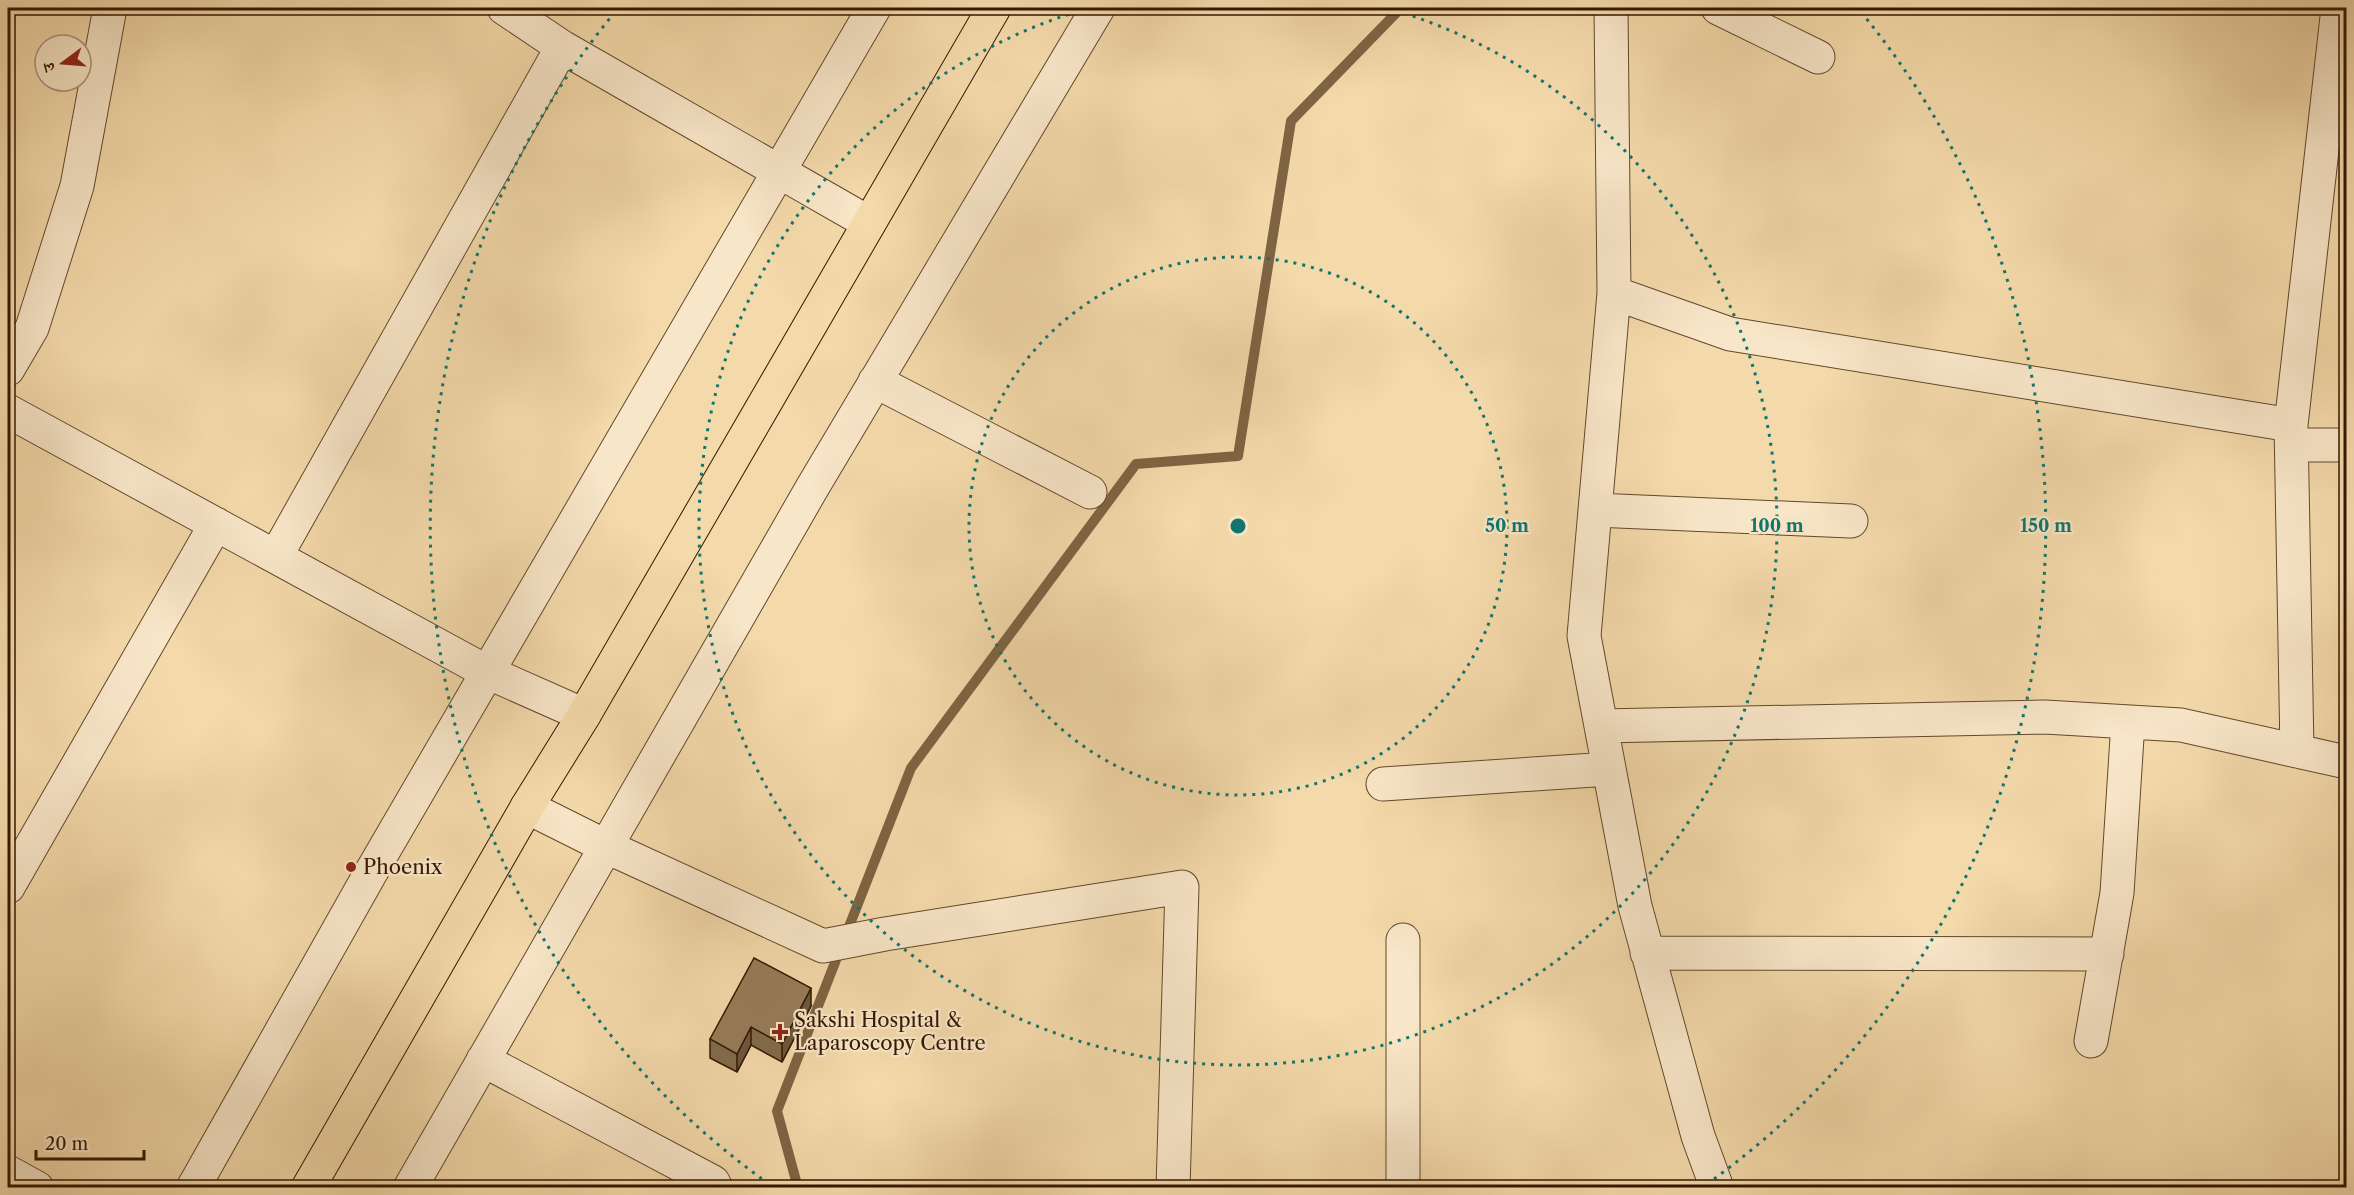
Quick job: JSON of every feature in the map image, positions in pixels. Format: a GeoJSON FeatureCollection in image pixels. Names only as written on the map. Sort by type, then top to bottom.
{"type":"FeatureCollection","features":[{"type":"Feature","properties":{"kind":"main road"},"geometry":{"type":"LineString","coordinates":[[308,1188],[527,807],[584,715],[994,8]]}},
{"type":"Feature","properties":{"kind":"street"},"geometry":{"type":"LineString","coordinates":[[8,369],[32,328],[77,186],[110,8]]}},
{"type":"Feature","properties":{"kind":"street"},"geometry":{"type":"LineString","coordinates":[[504,8],[562,47],[778,173],[869,223]]}},
{"type":"Feature","properties":{"kind":"street"},"geometry":{"type":"LineString","coordinates":[[192,1188],[370,873],[874,8]]}},
{"type":"Feature","properties":{"kind":"street"},"geometry":{"type":"LineString","coordinates":[[410,1188],[875,381],[1098,8]]}},
{"type":"Feature","properties":{"kind":"street"},"geometry":{"type":"LineString","coordinates":[[1611,8],[1614,293],[1584,636],[1635,906],[1698,1136],[1717,1188]]}},
{"type":"Feature","properties":{"kind":"street"},"geometry":{"type":"LineString","coordinates":[[1718,8],[1818,57]]}},
{"type":"Feature","properties":{"kind":"street"},"geometry":{"type":"LineString","coordinates":[[2297,751],[2292,435],[2338,8]]}},
{"type":"Feature","properties":{"kind":"street"},"geometry":{"type":"LineString","coordinates":[[276,556],[562,47]]}},
{"type":"Feature","properties":{"kind":"street"},"geometry":{"type":"LineString","coordinates":[[1614,293],[1730,334],[2346,445]]}},
{"type":"Feature","properties":{"kind":"street"},"geometry":{"type":"LineString","coordinates":[[875,381],[1090,492]]}},
{"type":"Feature","properties":{"kind":"street"},"geometry":{"type":"LineString","coordinates":[[8,411],[487,672],[584,715]]}},
{"type":"Feature","properties":{"kind":"street"},"geometry":{"type":"LineString","coordinates":[[1595,510],[1851,521]]}},
{"type":"Feature","properties":{"kind":"street"},"geometry":{"type":"LineString","coordinates":[[8,887],[216,524]]}},
{"type":"Feature","properties":{"kind":"street"},"geometry":{"type":"LineString","coordinates":[[1601,726],[2045,717],[2181,725],[2346,762]]}},
{"type":"Feature","properties":{"kind":"street"},"geometry":{"type":"LineString","coordinates":[[2091,1041],[2117,893],[2128,722]]}},
{"type":"Feature","properties":{"kind":"street"},"geometry":{"type":"LineString","coordinates":[[1383,784],[1609,769]]}},
{"type":"Feature","properties":{"kind":"street"},"geometry":{"type":"LineString","coordinates":[[527,807],[605,846],[823,946],[1182,887],[1173,1188]]}},
{"type":"Feature","properties":{"kind":"street"},"geometry":{"type":"LineString","coordinates":[[1403,940],[1403,1188]]}},
{"type":"Feature","properties":{"kind":"street"},"geometry":{"type":"LineString","coordinates":[[1647,953],[2107,954]]}},
{"type":"Feature","properties":{"kind":"street"},"geometry":{"type":"LineString","coordinates":[[483,1060],[713,1182],[716,1188]]}},
{"type":"Feature","properties":{"kind":"street"},"geometry":{"type":"LineString","coordinates":[[8,1172],[37,1188]]}},
{"type":"Feature","properties":{"kind":"building"},"geometry":{"type":"Polygon","coordinates":[[[754,958],[811,988],[782,1044],[751,1027],[737,1054],[710,1039],[754,958]]]}},
{"type":"Feature","properties":{"kind":"waterway"},"geometry":{"type":"LineString","coordinates":[[798,1188],[777,1111],[911,768],[1136,464],[1238,456],[1291,121],[1401,8]]}},
{"type":"Feature","properties":{"kind":"place","name":"Phoenix"},"geometry":{"type":"Point","coordinates":[351,867]}},
{"type":"Feature","properties":{"kind":"place","name":"Sakshi Hospital & Laparoscopy Centre"},"geometry":{"type":"Point","coordinates":[780,1032]}}]}
